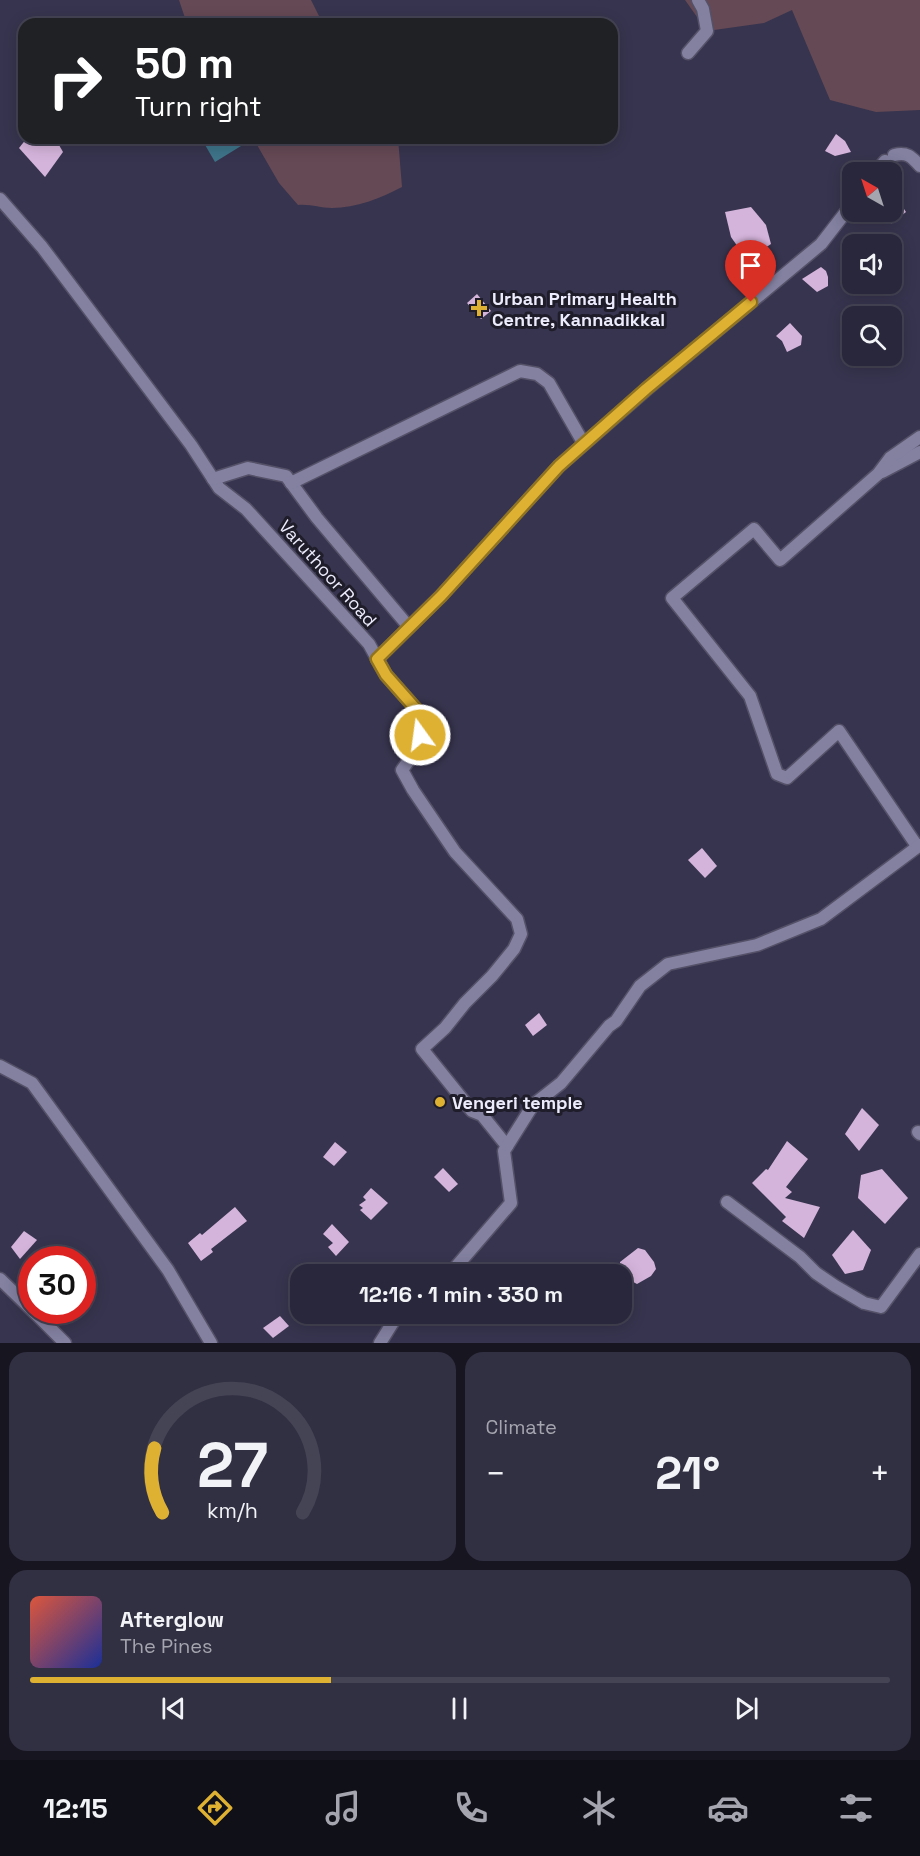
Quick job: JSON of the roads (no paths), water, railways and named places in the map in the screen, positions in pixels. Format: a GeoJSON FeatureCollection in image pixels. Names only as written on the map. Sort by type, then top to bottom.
{"type":"FeatureCollection","features":[{"type":"Feature","properties":{"kind":"street"},"geometry":{"type":"LineString","coordinates":[[688,53],[707,32],[703,9],[698,0]]}},
{"type":"Feature","properties":{"kind":"street"},"geometry":{"type":"LineString","coordinates":[[886,162],[890,158],[905,153],[920,166]]}},
{"type":"Feature","properties":{"kind":"street","name":"Varuthoor Road"},"geometry":{"type":"LineString","coordinates":[[0,199],[42,247],[191,445],[219,488],[246,508],[369,644],[386,675],[416,709],[420,735],[414,753],[402,770],[455,852],[518,919],[521,934],[514,949],[445,1028],[422,1048],[472,1111],[482,1114],[507,1146]]}},
{"type":"Feature","properties":{"kind":"street"},"geometry":{"type":"LineString","coordinates":[[377,659],[441,596],[559,466],[646,389],[821,244],[842,217]]}},
{"type":"Feature","properties":{"kind":"street"},"geometry":{"type":"LineString","coordinates":[[291,483],[519,371],[537,374],[549,383],[584,444]]}},
{"type":"Feature","properties":{"kind":"street"},"geometry":{"type":"LineString","coordinates":[[458,1264],[511,1203],[504,1151],[533,1105],[561,1083],[609,1026],[616,1021],[640,986],[668,964],[757,945],[821,919],[919,845],[839,730],[787,778],[777,774],[750,696],[672,598],[754,529],[780,560],[878,474],[890,458],[920,437]]}},
{"type":"Feature","properties":{"kind":"street"},"geometry":{"type":"LineString","coordinates":[[878,474],[920,452]]}},
{"type":"Feature","properties":{"kind":"street"},"geometry":{"type":"LineString","coordinates":[[213,479],[248,468],[286,476],[317,518],[409,627]]}},
{"type":"Feature","properties":{"kind":"street"},"geometry":{"type":"LineString","coordinates":[[0,1066],[32,1083],[168,1270],[212,1343]]}},
{"type":"Feature","properties":{"kind":"street"},"geometry":{"type":"LineString","coordinates":[[727,1202],[800,1257],[816,1273],[864,1303],[881,1307],[920,1254]]}},
{"type":"Feature","properties":{"kind":"street"},"geometry":{"type":"LineString","coordinates":[[0,1279],[18,1296]]}},
{"type":"Feature","properties":{"kind":"street"},"geometry":{"type":"LineString","coordinates":[[46,1324],[65,1343]]}},
{"type":"Feature","properties":{"kind":"street"},"geometry":{"type":"LineString","coordinates":[[380,1343],[392,1324]]}},
{"type":"Feature","properties":{"kind":"water"},"geometry":{"type":"Polygon","coordinates":[[[204,144],[240,144],[241,146],[215,162],[204,144]]]}},
{"type":"Feature","properties":{"kind":"place","name":"Urban Primary Health Centre, Kannadikkal"},"geometry":{"type":"Point","coordinates":[479,308]}},
{"type":"Feature","properties":{"kind":"place","name":"Vengeri temple"},"geometry":{"type":"Point","coordinates":[440,1102]}}]}
